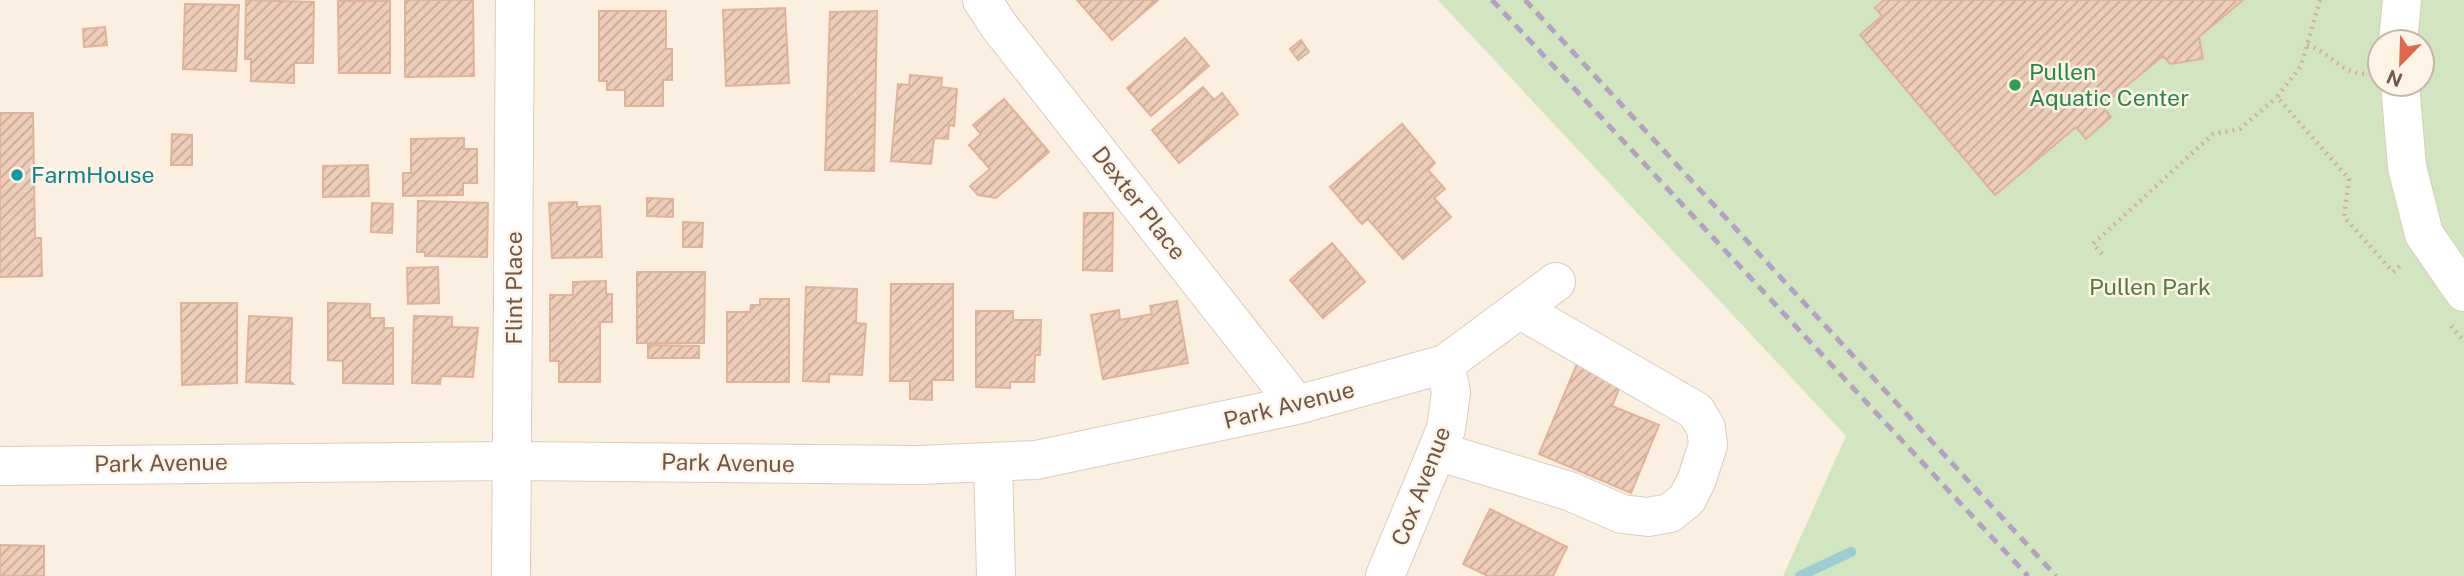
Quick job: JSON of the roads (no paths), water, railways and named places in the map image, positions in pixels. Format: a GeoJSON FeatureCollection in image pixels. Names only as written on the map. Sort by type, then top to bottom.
{"type":"FeatureCollection","features":[{"type":"Feature","properties":{"kind":"street","name":"Flint Place"},"geometry":{"type":"LineString","coordinates":[[511,576],[515,0]]}},
{"type":"Feature","properties":{"kind":"street","name":"Dexter Place"},"geometry":{"type":"LineString","coordinates":[[982,0],[999,26],[1297,405]]}},
{"type":"Feature","properties":{"kind":"street"},"geometry":{"type":"LineString","coordinates":[[2400,28],[2402,0]]}},
{"type":"Feature","properties":{"kind":"street"},"geometry":{"type":"LineString","coordinates":[[2392,98],[2424,234],[2464,292]]}},
{"type":"Feature","properties":{"kind":"street"},"geometry":{"type":"LineString","coordinates":[[1445,364],[1556,282]]}},
{"type":"Feature","properties":{"kind":"street"},"geometry":{"type":"LineString","coordinates":[[1437,451],[1536,480],[1622,514],[1648,517],[1670,513],[1687,499],[1708,445],[1706,428],[1696,411],[1519,309]]}},
{"type":"Feature","properties":{"kind":"street","name":"Park Avenue"},"geometry":{"type":"LineString","coordinates":[[0,466],[513,461],[905,465],[1036,460],[1297,405],[1445,364]]}},
{"type":"Feature","properties":{"kind":"street","name":"Cox Avenue"},"geometry":{"type":"LineString","coordinates":[[1385,576],[1446,429],[1451,392],[1445,364]]}},
{"type":"Feature","properties":{"kind":"street"},"geometry":{"type":"LineString","coordinates":[[993,462],[996,576]]}},
{"type":"Feature","properties":{"kind":"waterway"},"geometry":{"type":"LineString","coordinates":[[1800,576],[1851,552]]}},
{"type":"Feature","properties":{"kind":"railway"},"geometry":{"type":"LineString","coordinates":[[1492,0],[2028,576]]}},
{"type":"Feature","properties":{"kind":"railway"},"geometry":{"type":"LineString","coordinates":[[1525,0],[2056,576]]}},
{"type":"Feature","properties":{"kind":"place","name":"Pullen Aquatic Center"},"geometry":{"type":"Point","coordinates":[2015,85]}},
{"type":"Feature","properties":{"kind":"place","name":"FarmHouse"},"geometry":{"type":"Point","coordinates":[17,175]}},
{"type":"Feature","properties":{"kind":"park label","name":"Pullen Park"},"geometry":{"type":"Point","coordinates":[2150,287]}}]}
